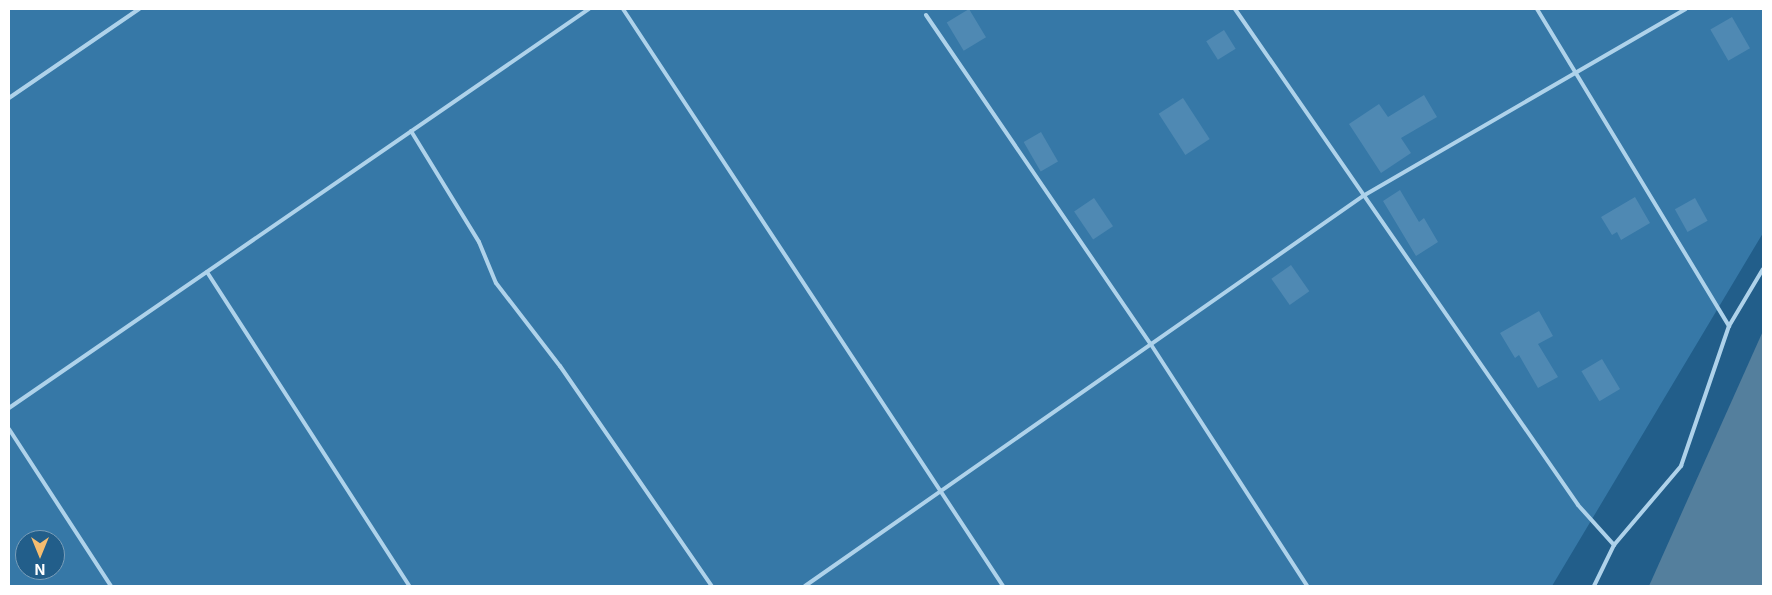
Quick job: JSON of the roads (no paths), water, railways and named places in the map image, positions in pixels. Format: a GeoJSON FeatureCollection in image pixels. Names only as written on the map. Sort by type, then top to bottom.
{"type":"FeatureCollection","features":[{"type":"Feature","properties":{"kind":"lane"},"geometry":{"type":"LineString","coordinates":[[9,98],[139,9]]}},
{"type":"Feature","properties":{"kind":"lane"},"geometry":{"type":"LineString","coordinates":[[9,408],[589,9]]}},
{"type":"Feature","properties":{"kind":"lane"},"geometry":{"type":"LineString","coordinates":[[623,9],[1003,586]]}},
{"type":"Feature","properties":{"kind":"lane"},"geometry":{"type":"LineString","coordinates":[[1235,9],[1578,505],[1614,544]]}},
{"type":"Feature","properties":{"kind":"lane"},"geometry":{"type":"LineString","coordinates":[[1537,9],[1729,326]]}},
{"type":"Feature","properties":{"kind":"lane"},"geometry":{"type":"LineString","coordinates":[[805,586],[1150,343],[1363,196],[1574,71],[1686,9]]}},
{"type":"Feature","properties":{"kind":"lane"},"geometry":{"type":"LineString","coordinates":[[926,15],[1150,343],[1307,586]]}},
{"type":"Feature","properties":{"kind":"lane"},"geometry":{"type":"LineString","coordinates":[[411,131],[479,242],[496,282],[560,366],[712,586]]}},
{"type":"Feature","properties":{"kind":"lane"},"geometry":{"type":"LineString","coordinates":[[1594,586],[1614,544],[1681,466],[1729,326],[1763,269]]}},
{"type":"Feature","properties":{"kind":"lane"},"geometry":{"type":"LineString","coordinates":[[207,272],[408,586]]}},
{"type":"Feature","properties":{"kind":"lane"},"geometry":{"type":"LineString","coordinates":[[9,429],[111,586]]}}]}
